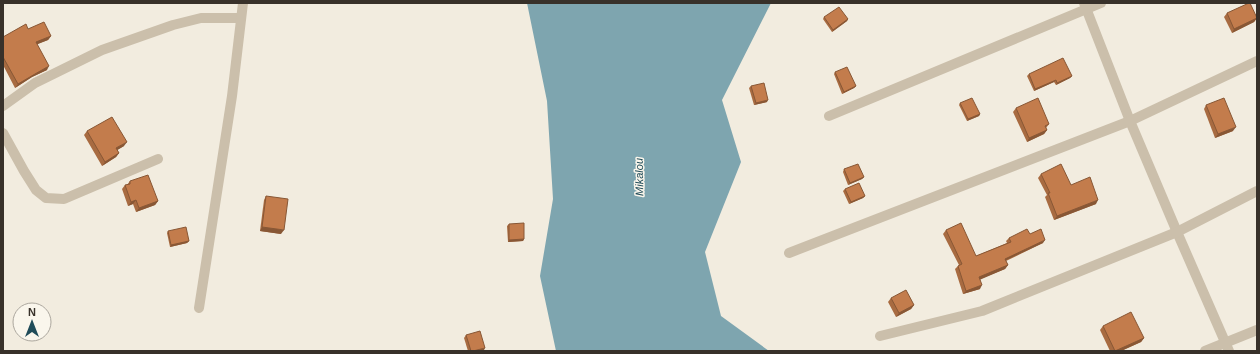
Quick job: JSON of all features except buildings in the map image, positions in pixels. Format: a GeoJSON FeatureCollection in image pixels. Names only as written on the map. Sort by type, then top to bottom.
{"type":"FeatureCollection","features":[{"type":"Feature","properties":{"kind":"street"},"geometry":{"type":"LineString","coordinates":[[198,308],[232,96],[243,3]]}},
{"type":"Feature","properties":{"kind":"street"},"geometry":{"type":"LineString","coordinates":[[829,116],[1085,6],[1101,3]]}},
{"type":"Feature","properties":{"kind":"street"},"geometry":{"type":"LineString","coordinates":[[1085,6],[1130,121],[1228,347]]}},
{"type":"Feature","properties":{"kind":"street"},"geometry":{"type":"LineString","coordinates":[[3,106],[35,83],[102,50],[173,25],[201,18],[241,18]]}},
{"type":"Feature","properties":{"kind":"street"},"geometry":{"type":"LineString","coordinates":[[789,253],[1130,121],[1257,61]]}},
{"type":"Feature","properties":{"kind":"street"},"geometry":{"type":"LineString","coordinates":[[3,133],[36,190],[46,198],[64,199],[158,159]]}},
{"type":"Feature","properties":{"kind":"street"},"geometry":{"type":"LineString","coordinates":[[880,336],[982,311],[1177,232],[1257,191]]}},
{"type":"Feature","properties":{"kind":"street"},"geometry":{"type":"LineString","coordinates":[[1205,351],[1228,347],[1257,330]]}},
{"type":"Feature","properties":{"kind":"water","name":"Mikalou"},"geometry":{"type":"Polygon","coordinates":[[[527,3],[771,3],[722,100],[741,162],[705,252],[721,316],[769,351],[556,351],[540,276],[553,199],[547,101],[527,3]]]}}]}
